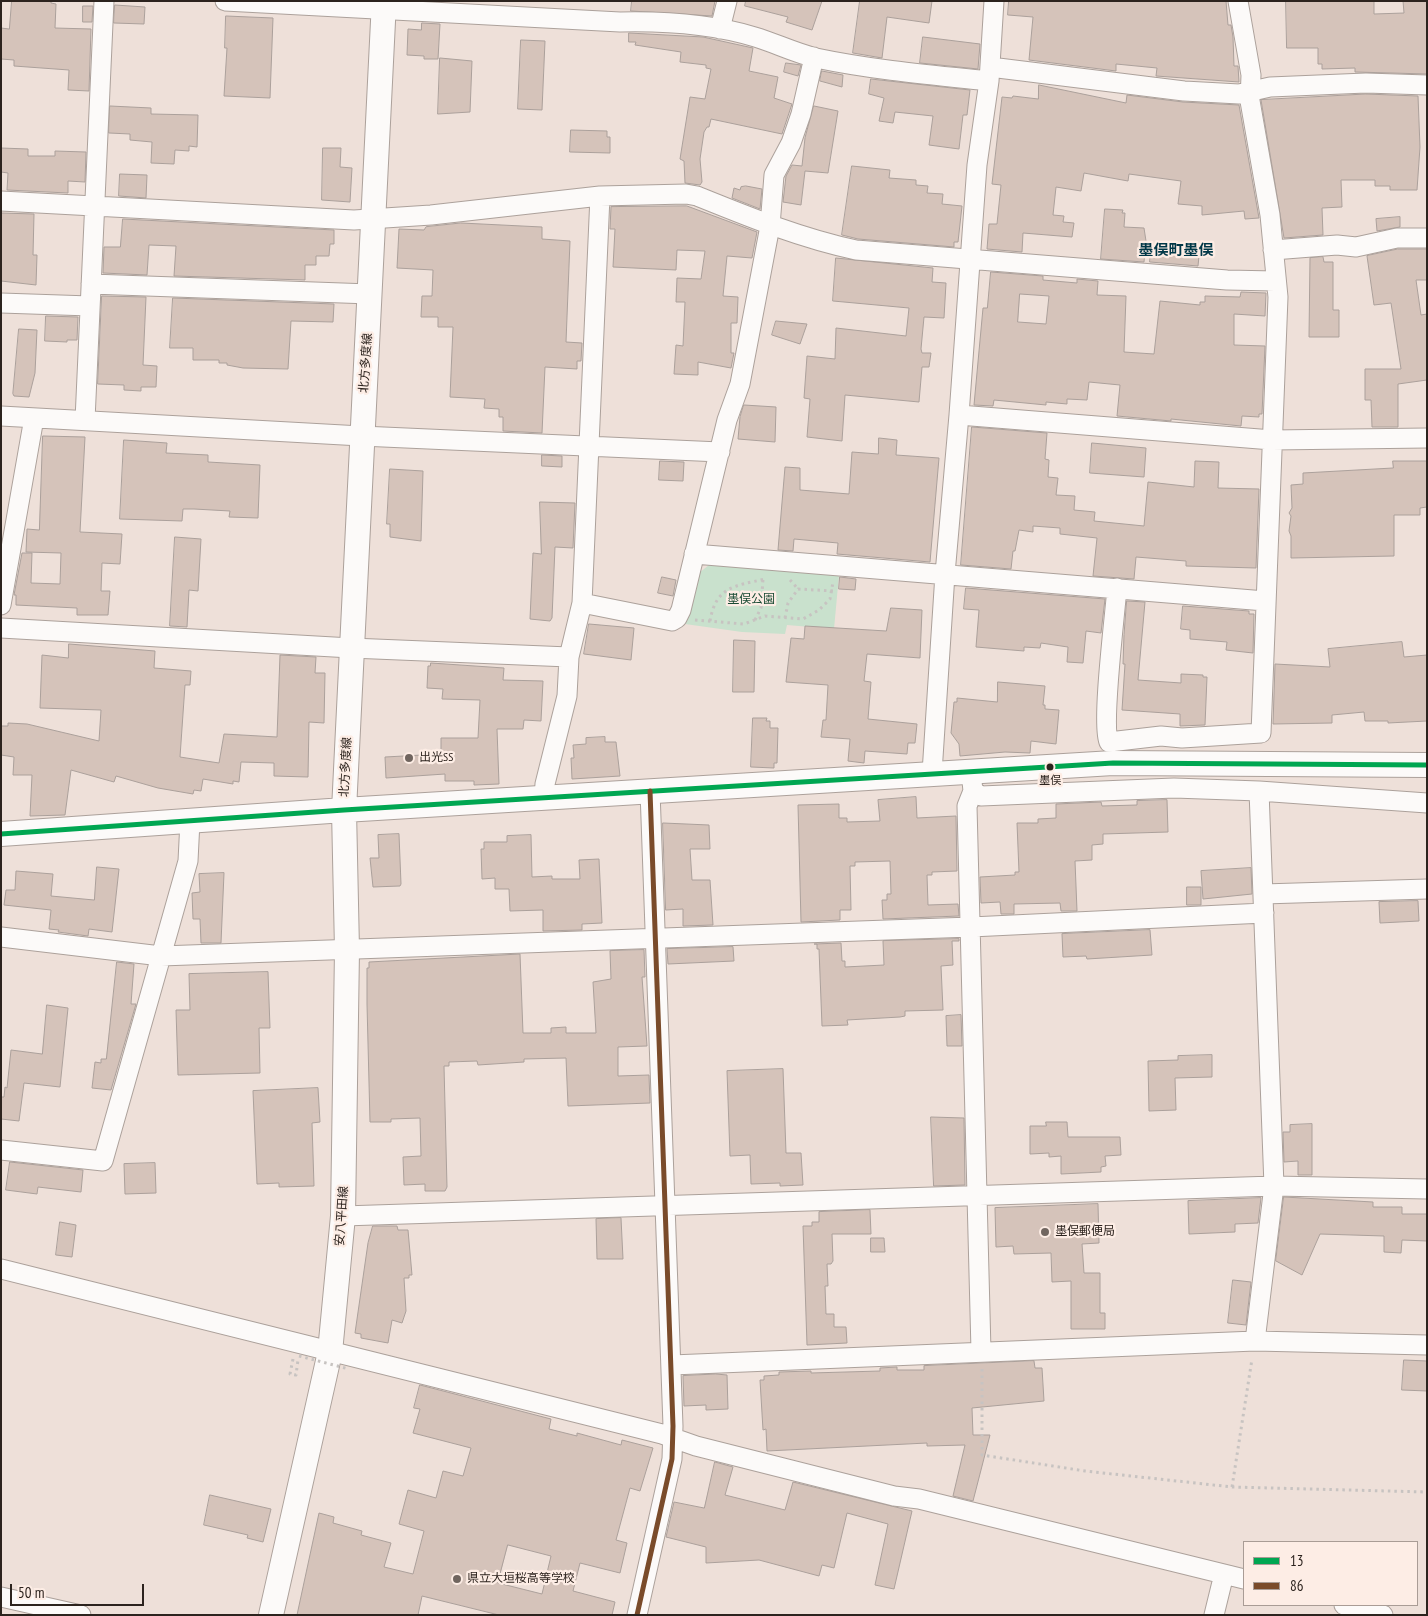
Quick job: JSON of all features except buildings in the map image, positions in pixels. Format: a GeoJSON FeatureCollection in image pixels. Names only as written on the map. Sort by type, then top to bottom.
{"type":"FeatureCollection","features":[{"type":"Feature","properties":{"kind":"main road","name":"北方多度線"},"geometry":{"type":"LineString","coordinates":[[384,5],[361,436],[344,810],[932,774],[972,781],[1113,763],[1427,764]]}},
{"type":"Feature","properties":{"kind":"main road"},"geometry":{"type":"LineString","coordinates":[[1,834],[344,810]]}},
{"type":"Feature","properties":{"kind":"main road","name":"安八平田線"},"geometry":{"type":"LineString","coordinates":[[271,1615],[330,1352],[343,1216],[347,950],[344,810]]}},
{"type":"Feature","properties":{"kind":"street"},"geometry":{"type":"LineString","coordinates":[[84,420],[104,1]]}},
{"type":"Feature","properties":{"kind":"street"},"geometry":{"type":"LineString","coordinates":[[225,1],[384,5],[620,22],[646,21],[720,29],[754,37],[814,57],[884,70],[989,74],[1239,94],[1270,87],[1366,83],[1427,85]]}},
{"type":"Feature","properties":{"kind":"street"},"geometry":{"type":"LineString","coordinates":[[720,29],[727,1]]}},
{"type":"Feature","properties":{"kind":"street"},"geometry":{"type":"LineString","coordinates":[[932,774],[945,574],[960,415],[977,165],[989,74],[994,1]]}},
{"type":"Feature","properties":{"kind":"street"},"geometry":{"type":"LineString","coordinates":[[1117,588],[1106,736],[1110,742],[1161,736],[1182,738],[1261,733],[1278,297],[1250,92],[1251,75],[1238,1]]}},
{"type":"Feature","properties":{"kind":"street"},"geometry":{"type":"LineString","coordinates":[[582,603],[672,621],[677,618],[727,420],[740,384],[770,226],[774,175],[791,143],[801,114],[814,57]]}},
{"type":"Feature","properties":{"kind":"street"},"geometry":{"type":"LineString","coordinates":[[1,201],[247,216],[352,220],[430,215],[600,196],[668,194],[697,196],[770,226],[822,243],[856,250],[1227,280],[1276,281]]}},
{"type":"Feature","properties":{"kind":"street"},"geometry":{"type":"LineString","coordinates":[[544,797],[545,784],[567,696],[569,657],[582,603],[600,196]]}},
{"type":"Feature","properties":{"kind":"street"},"geometry":{"type":"LineString","coordinates":[[1273,250],[1337,245],[1356,247],[1397,238],[1427,238]]}},
{"type":"Feature","properties":{"kind":"street"},"geometry":{"type":"LineString","coordinates":[[91,284],[370,294]]}},
{"type":"Feature","properties":{"kind":"street"},"geometry":{"type":"LineString","coordinates":[[1,303],[90,306]]}},
{"type":"Feature","properties":{"kind":"street"},"geometry":{"type":"LineString","coordinates":[[960,415],[1272,440],[1427,438]]}},
{"type":"Feature","properties":{"kind":"street"},"geometry":{"type":"LineString","coordinates":[[1,416],[361,436],[720,452]]}},
{"type":"Feature","properties":{"kind":"street"},"geometry":{"type":"LineString","coordinates":[[1,605],[34,418]]}},
{"type":"Feature","properties":{"kind":"street"},"geometry":{"type":"LineString","coordinates":[[694,554],[1265,601]]}},
{"type":"Feature","properties":{"kind":"street"},"geometry":{"type":"LineString","coordinates":[[1,628],[351,648],[569,657]]}},
{"type":"Feature","properties":{"kind":"street"},"geometry":{"type":"LineString","coordinates":[[972,781],[981,796],[1174,788],[1259,791],[1427,803]]}},
{"type":"Feature","properties":{"kind":"street"},"geometry":{"type":"LineString","coordinates":[[972,781],[967,806],[981,1350]]}},
{"type":"Feature","properties":{"kind":"street"},"geometry":{"type":"LineString","coordinates":[[637,1615],[672,1458],[673,1439],[672,1365],[650,791]]}},
{"type":"Feature","properties":{"kind":"street"},"geometry":{"type":"LineString","coordinates":[[1255,1340],[1274,1186],[1259,791]]}},
{"type":"Feature","properties":{"kind":"street"},"geometry":{"type":"LineString","coordinates":[[1,1150],[103,1161],[188,861],[190,821]]}},
{"type":"Feature","properties":{"kind":"street"},"geometry":{"type":"LineString","coordinates":[[1,937],[161,956],[347,950],[971,927],[1427,889]]}},
{"type":"Feature","properties":{"kind":"street"},"geometry":{"type":"LineString","coordinates":[[343,1216],[1274,1186],[1427,1189]]}},
{"type":"Feature","properties":{"kind":"street"},"geometry":{"type":"LineString","coordinates":[[1,1269],[894,1496],[918,1499],[1243,1579]]}},
{"type":"Feature","properties":{"kind":"street"},"geometry":{"type":"LineString","coordinates":[[672,1365],[981,1350],[1255,1340],[1427,1344]]}},
{"type":"Feature","properties":{"kind":"street"},"geometry":{"type":"LineString","coordinates":[[1214,1615],[1224,1574]]}},
{"type":"Feature","properties":{"kind":"street"},"geometry":{"type":"LineString","coordinates":[[1,1597],[81,1615]]}},
{"type":"Feature","properties":{"kind":"street"},"geometry":{"type":"LineString","coordinates":[[1348,1606],[1383,1615]]}},
{"type":"Feature","properties":{"kind":"path"},"geometry":{"type":"LineString","coordinates":[[677,618],[744,624],[765,616],[803,619],[819,610],[830,599],[834,566]]}},
{"type":"Feature","properties":{"kind":"path"},"geometry":{"type":"LineString","coordinates":[[783,575],[798,590],[832,591]]}},
{"type":"Feature","properties":{"kind":"path"},"geometry":{"type":"LineString","coordinates":[[710,621],[716,600],[726,590],[740,583],[765,579],[760,608],[754,620]]}},
{"type":"Feature","properties":{"kind":"path"},"geometry":{"type":"LineString","coordinates":[[784,618],[788,602],[798,590]]}},
{"type":"Feature","properties":{"kind":"path"},"geometry":{"type":"LineString","coordinates":[[1232,1487],[1255,1340]]}},
{"type":"Feature","properties":{"kind":"path"},"geometry":{"type":"LineString","coordinates":[[981,1350],[982,1455],[1085,1471],[1232,1487],[1427,1492]]}},
{"type":"Feature","properties":{"kind":"path"},"geometry":{"type":"LineString","coordinates":[[293,1357],[290,1374],[296,1374],[299,1356],[349,1369]]}},
{"type":"Feature","properties":{"kind":"green space","name":"墨俣公園"},"geometry":{"type":"Polygon","coordinates":[[[709,565],[839,575],[834,629],[787,625],[785,634],[742,632],[685,624],[699,573],[709,565]]]}},
{"type":"Feature","properties":{"kind":"transit line","name":"13"},"geometry":{"type":"LineString","coordinates":[[1,834],[344,810],[1113,763],[1427,765]]}},
{"type":"Feature","properties":{"kind":"transit line","name":"86"},"geometry":{"type":"LineString","coordinates":[[637,1615],[672,1459],[673,1426],[650,791]]}},
{"type":"Feature","properties":{"kind":"place","name":"出光SS"},"geometry":{"type":"Point","coordinates":[409,758]}},
{"type":"Feature","properties":{"kind":"place","name":"墨俣"},"geometry":{"type":"Point","coordinates":[1050,767]}},
{"type":"Feature","properties":{"kind":"place","name":"墨俣郵便局"},"geometry":{"type":"Point","coordinates":[1045,1232]}},
{"type":"Feature","properties":{"kind":"place","name":"県立大垣桜高等学校"},"geometry":{"type":"Point","coordinates":[457,1579]}},
{"type":"Feature","properties":{"kind":"district","name":"墨俣町墨俣"},"geometry":{"type":"Point","coordinates":[1176,251]}}]}
